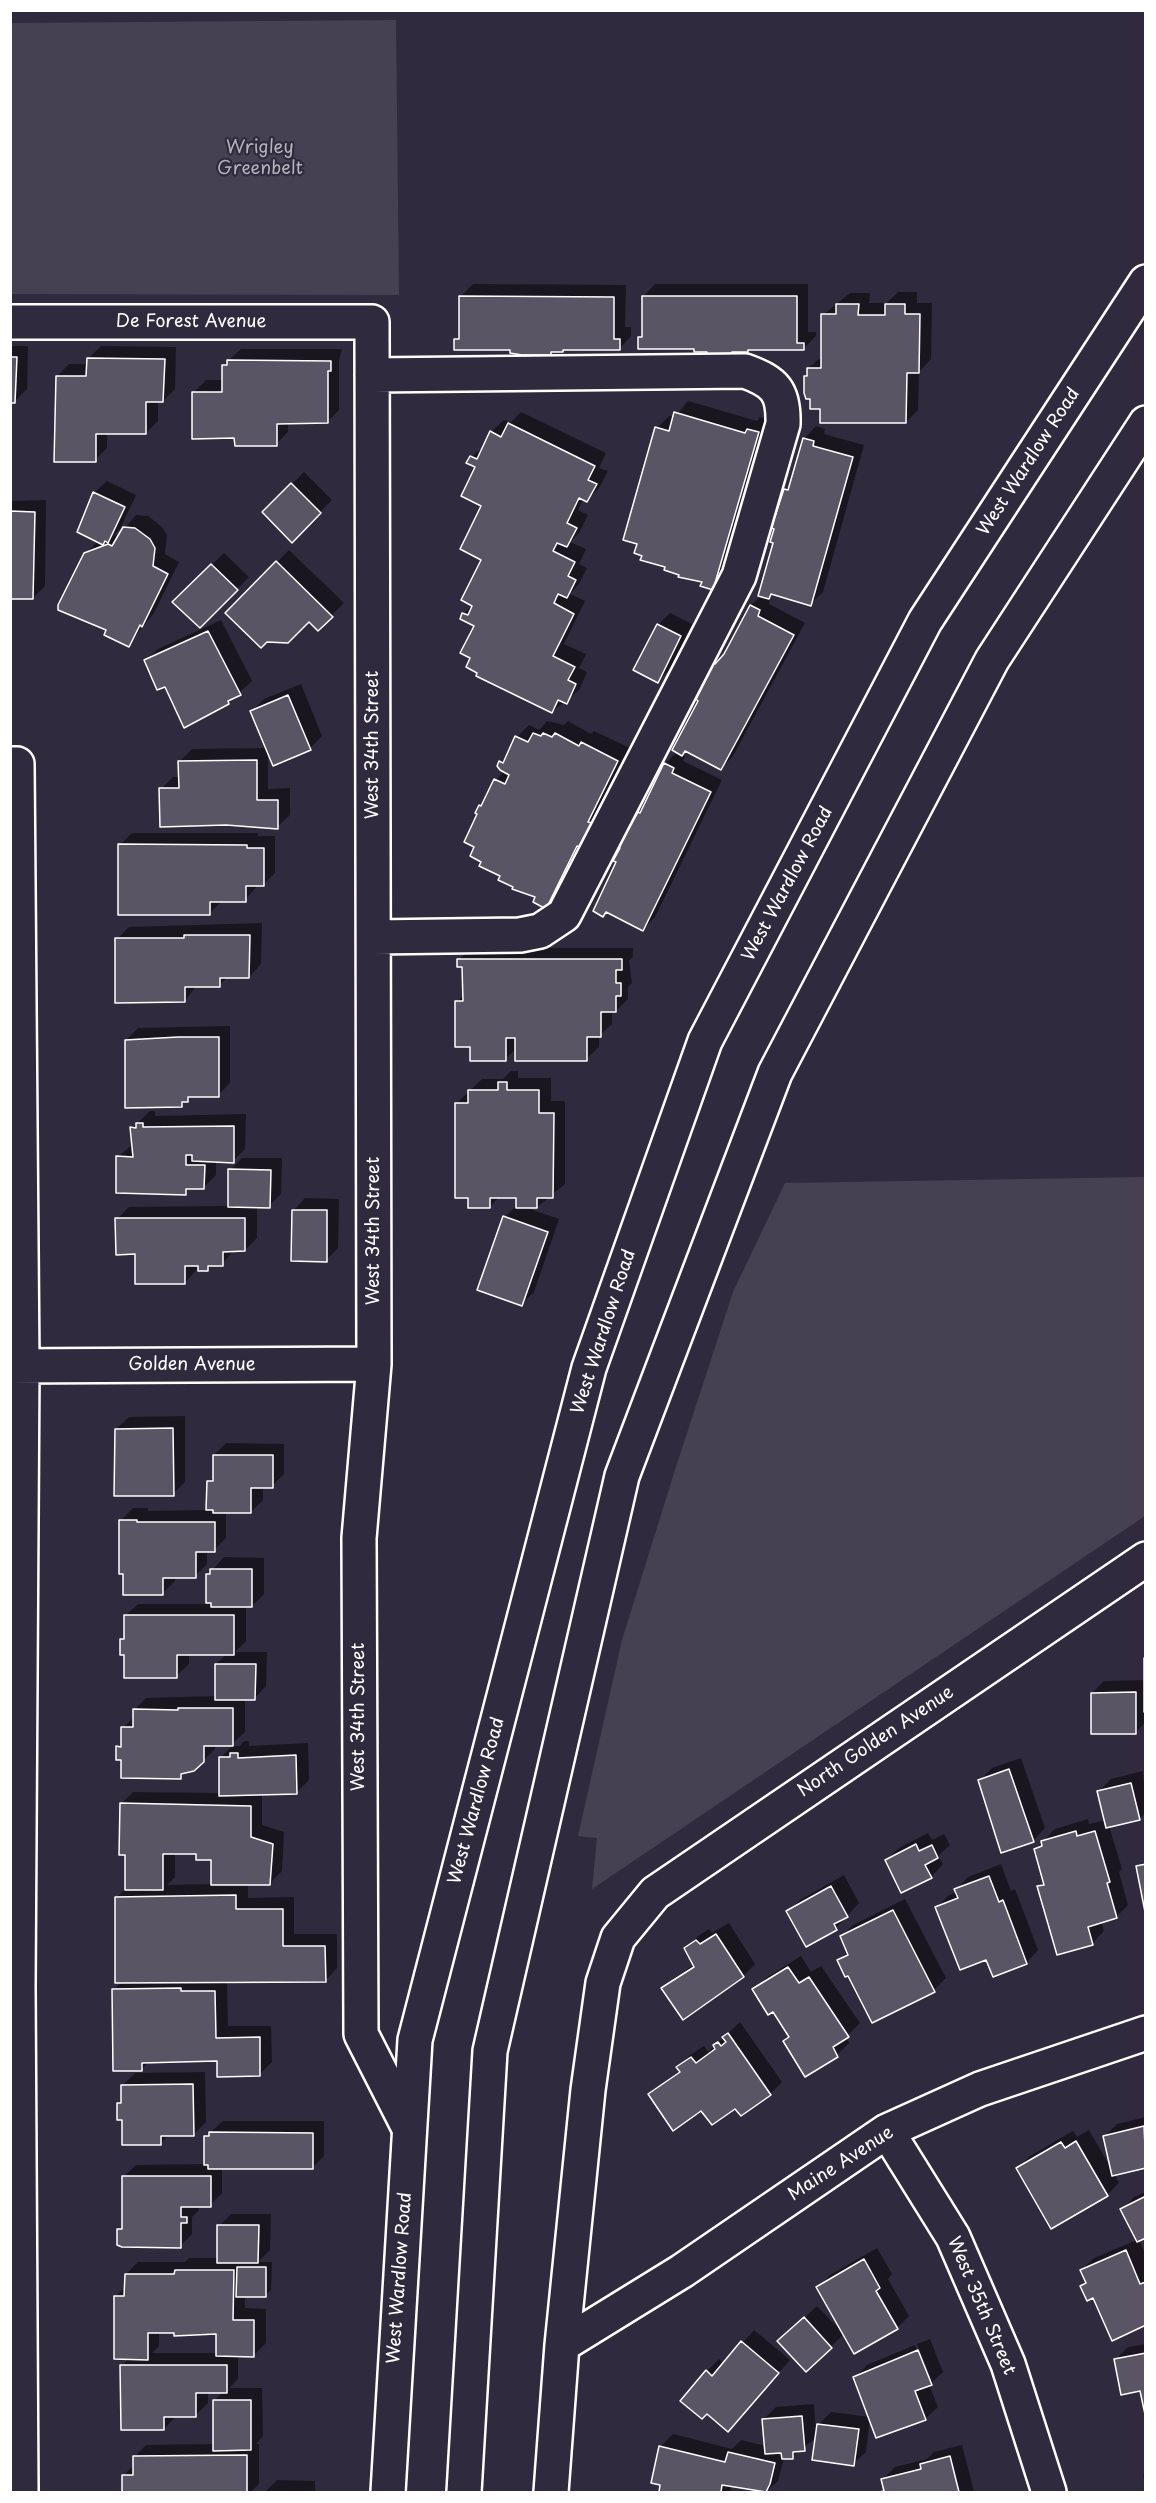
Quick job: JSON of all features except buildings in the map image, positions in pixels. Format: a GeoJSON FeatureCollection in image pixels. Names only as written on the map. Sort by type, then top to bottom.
{"type":"FeatureCollection","features":[{"type":"Feature","properties":{"kind":"street","name":"West Wardlow Road"},"geometry":{"type":"LineString","coordinates":[[388,2493],[414,2040],[589,1368],[705,1041],[926,621],[1146,282]]}},
{"type":"Feature","properties":{"kind":"street","name":"De Forest Avenue"},"geometry":{"type":"LineString","coordinates":[[10,322],[372,322]]}},
{"type":"Feature","properties":{"kind":"street","name":"West 34th Street"},"geometry":{"type":"LineString","coordinates":[[372,322],[374,1364],[358,1538],[361,2034],[409,2128]]}},
{"type":"Feature","properties":{"kind":"street"},"geometry":{"type":"LineString","coordinates":[[372,375],[745,370],[760,376],[778,389],[784,407],[783,424],[739,576],[564,915],[540,932],[520,935],[374,937]]}},
{"type":"Feature","properties":{"kind":"street"},"geometry":{"type":"LineString","coordinates":[[464,2493],[490,2051],[622,1476],[775,1073],[992,660],[1146,423]]}},
{"type":"Feature","properties":{"kind":"street"},"geometry":{"type":"LineString","coordinates":[[14,764],[16,1366],[14,1986],[21,2493]]}},
{"type":"Feature","properties":{"kind":"street","name":"Golden Avenue"},"geometry":{"type":"LineString","coordinates":[[16,1366],[374,1364]]}},
{"type":"Feature","properties":{"kind":"street","name":"North Golden Avenue"},"geometry":{"type":"LineString","coordinates":[[562,2345],[588,2090],[603,1983],[618,1938],[655,1893],[1146,1559]]}},
{"type":"Feature","properties":{"kind":"street","name":"Maine Avenue"},"geometry":{"type":"LineString","coordinates":[[562,2345],[682,2271],[887,2131],[980,2089],[1146,2033]]}},
{"type":"Feature","properties":{"kind":"street","name":"West 35th Street"},"geometry":{"type":"LineString","coordinates":[[887,2131],[953,2236],[1008,2364],[1049,2493]]}},
{"type":"Feature","properties":{"kind":"street"},"geometry":{"type":"LineString","coordinates":[[551,2493],[562,2345]]}},
{"type":"Feature","properties":{"kind":"green space","name":"Wrigley Greenbelt"},"geometry":{"type":"Polygon","coordinates":[[[396,20],[399,295],[11,294],[11,23],[396,20]]]}},
{"type":"Feature","properties":{"kind":"green space"},"geometry":{"type":"Polygon","coordinates":[[[1145,1177],[1145,1516],[592,1889],[597,1838],[578,1836],[622,1640],[733,1292],[785,1183],[1145,1177]]]}}]}
